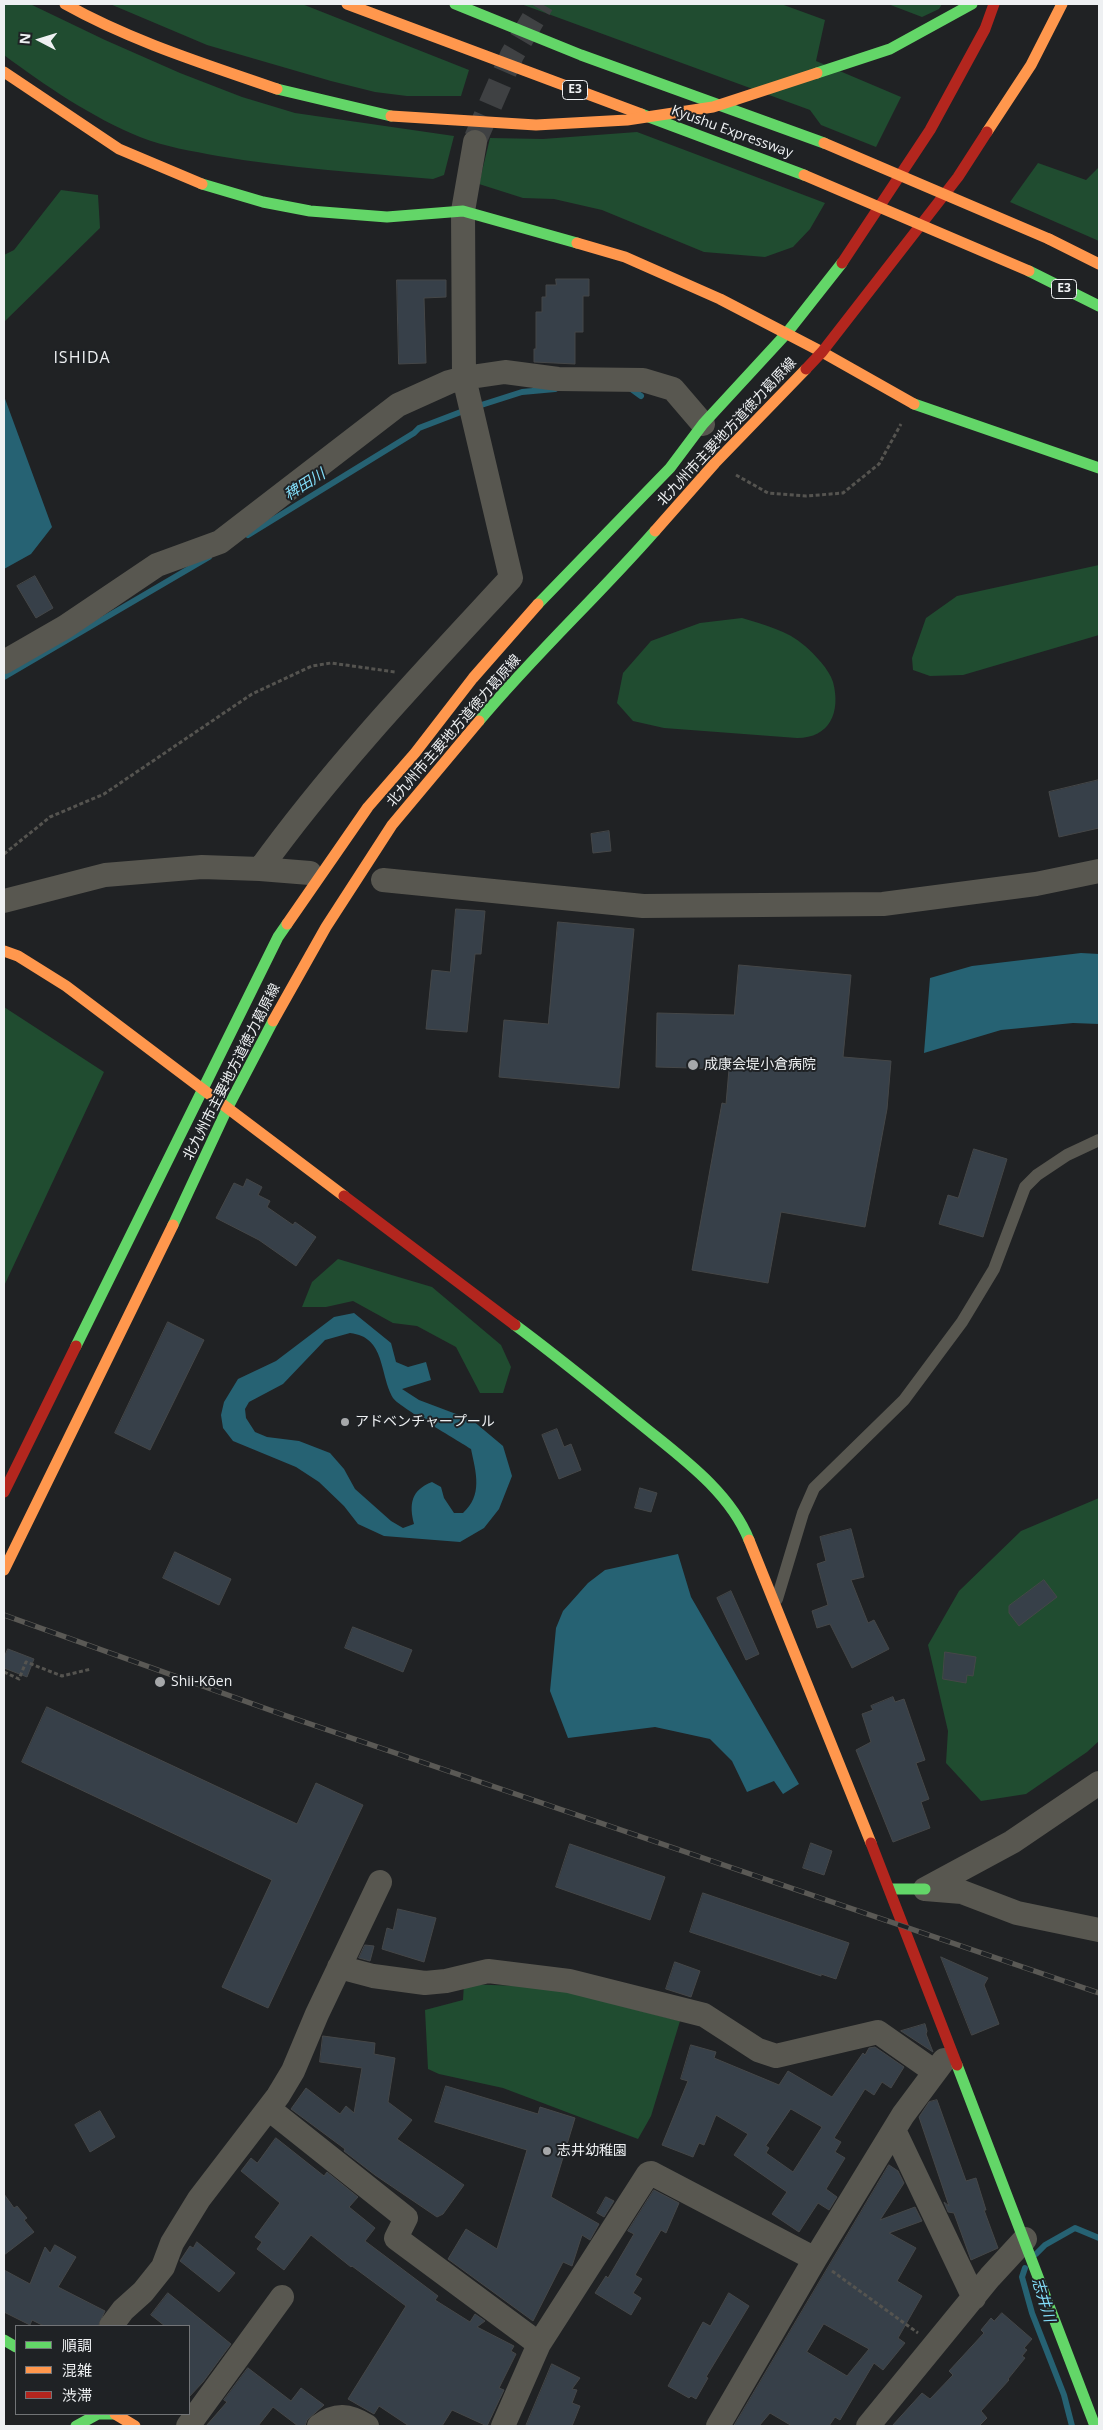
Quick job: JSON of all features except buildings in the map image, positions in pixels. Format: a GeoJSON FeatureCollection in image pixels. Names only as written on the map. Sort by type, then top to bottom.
{"type":"FeatureCollection","features":[{"type":"Feature","properties":{"kind":"main road"},"geometry":{"type":"LineString","coordinates":[[65,4],[90,18],[179,56],[293,94],[391,116],[536,125],[627,120],[713,107],[890,49],[972,4]]}},
{"type":"Feature","properties":{"kind":"main road","name":"Kyushu Expressway"},"geometry":{"type":"LineString","coordinates":[[347,4],[804,175],[1029,271],[1099,306]]}},
{"type":"Feature","properties":{"kind":"main road","name":"Kyushu Expressway"},"geometry":{"type":"LineString","coordinates":[[455,4],[582,56],[824,143],[1049,239],[1099,264]]}},
{"type":"Feature","properties":{"kind":"main road","name":"北九州市主要地方道徳力葛原線"},"geometry":{"type":"LineString","coordinates":[[4,1492],[201,1089],[278,937],[368,807],[415,753],[473,678],[540,602],[670,468],[703,424],[786,334],[847,256],[870,218],[930,130],[985,29],[994,4]]}},
{"type":"Feature","properties":{"kind":"main road","name":"北九州市主要地方道徳力葛原線"},"geometry":{"type":"LineString","coordinates":[[4,1570],[195,1180],[227,1109],[284,999],[326,927],[392,825],[500,696],[606,587],[715,463],[822,352],[958,177],[1031,65],[1062,4]]}},
{"type":"Feature","properties":{"kind":"main road"},"geometry":{"type":"LineString","coordinates":[[4,72],[119,149],[211,188],[263,202],[310,211],[387,217],[463,211],[625,258],[720,299],[822,352],[913,404],[1099,468]]}},
{"type":"Feature","properties":{"kind":"main road"},"geometry":{"type":"LineString","coordinates":[[4,951],[18,956],[66,986],[572,1367],[707,1478],[744,1528],[890,1889],[1095,2426]]}},
{"type":"Feature","properties":{"kind":"main road"},"geometry":{"type":"LineString","coordinates":[[890,1889],[926,1889]]}},
{"type":"Feature","properties":{"kind":"main road"},"geometry":{"type":"LineString","coordinates":[[4,2340],[15,2346]]}},
{"type":"Feature","properties":{"kind":"main road"},"geometry":{"type":"LineString","coordinates":[[76,2426],[96,2415]]}},
{"type":"Feature","properties":{"kind":"main road"},"geometry":{"type":"LineString","coordinates":[[116,2415],[135,2426]]}},
{"type":"Feature","properties":{"kind":"street"},"geometry":{"type":"LineString","coordinates":[[260,869],[300,814],[421,675],[511,578],[464,378],[463,211],[475,142]]}},
{"type":"Feature","properties":{"kind":"street"},"geometry":{"type":"LineString","coordinates":[[4,662],[65,627],[158,565],[220,542],[398,405],[464,378],[505,372],[558,379],[643,380],[673,390],[703,424]]}},
{"type":"Feature","properties":{"kind":"street"},"geometry":{"type":"LineString","coordinates":[[4,901],[105,875],[202,868],[260,869],[310,873]]}},
{"type":"Feature","properties":{"kind":"street"},"geometry":{"type":"LineString","coordinates":[[383,880],[643,906],[884,904],[1036,884],[1099,871]]}},
{"type":"Feature","properties":{"kind":"street"},"geometry":{"type":"LineString","coordinates":[[926,1889],[1012,1842],[1099,1783]]}},
{"type":"Feature","properties":{"kind":"street"},"geometry":{"type":"LineString","coordinates":[[112,2325],[123,2310],[143,2292],[163,2267],[172,2243],[199,2199],[269,2109],[293,2071],[339,1967],[380,1882]]}},
{"type":"Feature","properties":{"kind":"street"},"geometry":{"type":"LineString","coordinates":[[926,1889],[962,1892],[1017,1913],[1099,1930]]}},
{"type":"Feature","properties":{"kind":"street"},"geometry":{"type":"LineString","coordinates":[[339,1967],[373,1976],[425,1983],[446,1981],[488,1971],[569,1981],[704,2015],[758,2050],[776,2056],[878,2032],[935,2072]]}},
{"type":"Feature","properties":{"kind":"street"},"geometry":{"type":"LineString","coordinates":[[718,2426],[815,2259],[894,2130],[951,2051]]}},
{"type":"Feature","properties":{"kind":"street"},"geometry":{"type":"LineString","coordinates":[[269,2109],[406,2218],[396,2238],[539,2344]]}},
{"type":"Feature","properties":{"kind":"street"},"geometry":{"type":"LineString","coordinates":[[894,2130],[974,2298]]}},
{"type":"Feature","properties":{"kind":"street"},"geometry":{"type":"LineString","coordinates":[[503,2426],[539,2344],[648,2174],[651,2173],[815,2259]]}},
{"type":"Feature","properties":{"kind":"street"},"geometry":{"type":"LineString","coordinates":[[868,2426],[1025,2239]]}},
{"type":"Feature","properties":{"kind":"street"},"geometry":{"type":"LineString","coordinates":[[188,2426],[282,2297]]}},
{"type":"Feature","properties":{"kind":"street"},"geometry":{"type":"LineString","coordinates":[[319,2426],[329,2418],[337,2416],[360,2422],[367,2426]]}},
{"type":"Feature","properties":{"kind":"lane"},"geometry":{"type":"LineString","coordinates":[[776,1604],[803,1513],[814,1488],[904,1400],[962,1322],[994,1269],[1025,1187],[1037,1175],[1067,1155],[1099,1140]]}},
{"type":"Feature","properties":{"kind":"path"},"geometry":{"type":"LineString","coordinates":[[715,463],[768,493],[806,496],[843,493],[878,464],[913,404]]}},
{"type":"Feature","properties":{"kind":"path"},"geometry":{"type":"LineString","coordinates":[[4,854],[50,817],[104,794],[252,694],[312,666],[331,664],[421,675]]}},
{"type":"Feature","properties":{"kind":"path"},"geometry":{"type":"LineString","coordinates":[[4,1672],[19,1679],[26,1662],[62,1676],[91,1669]]}},
{"type":"Feature","properties":{"kind":"path"},"geometry":{"type":"LineString","coordinates":[[815,2259],[935,2345]]}},
{"type":"Feature","properties":{"kind":"green space"},"geometry":{"type":"Polygon","coordinates":[[[4,4],[30,4],[180,73],[242,97],[295,113],[454,136],[444,175],[433,179],[271,164],[188,150],[140,137],[69,100],[4,55],[4,4]]]}},
{"type":"Feature","properties":{"kind":"green space"},"geometry":{"type":"Polygon","coordinates":[[[110,4],[302,4],[469,70],[461,96],[407,96],[375,92],[207,45],[110,4]]]}},
{"type":"Feature","properties":{"kind":"green space"},"geometry":{"type":"Polygon","coordinates":[[[521,4],[781,4],[825,20],[816,61],[901,97],[876,147],[821,125],[810,110],[521,4]]]}},
{"type":"Feature","properties":{"kind":"green space"},"geometry":{"type":"Polygon","coordinates":[[[888,4],[942,4],[939,9],[922,17],[888,4]]]}},
{"type":"Feature","properties":{"kind":"green space"},"geometry":{"type":"Polygon","coordinates":[[[637,132],[825,203],[810,229],[793,247],[765,257],[704,252],[602,210],[554,199],[523,198],[479,184],[490,138],[543,139],[637,132]]]}},
{"type":"Feature","properties":{"kind":"green space"},"geometry":{"type":"Polygon","coordinates":[[[1038,163],[1086,180],[1099,167],[1099,241],[1010,202],[1038,163]]]}},
{"type":"Feature","properties":{"kind":"green space"},"geometry":{"type":"Polygon","coordinates":[[[61,190],[98,195],[100,228],[4,322],[4,255],[14,250],[61,190]]]}},
{"type":"Feature","properties":{"kind":"green space"},"geometry":{"type":"Polygon","coordinates":[[[1099,565],[1099,635],[963,675],[930,676],[913,670],[912,658],[926,618],[957,596],[1099,565]]]}},
{"type":"Feature","properties":{"kind":"green space"},"geometry":{"type":"Polygon","coordinates":[[[742,618],[775,629],[798,640],[828,672],[833,682],[835,693],[834,713],[825,728],[818,733],[808,737],[797,738],[664,728],[633,721],[617,703],[623,673],[651,641],[700,623],[742,618]]]}},
{"type":"Feature","properties":{"kind":"green space"},"geometry":{"type":"Polygon","coordinates":[[[4,1007],[104,1072],[4,1286],[4,1007]]]}},
{"type":"Feature","properties":{"kind":"green space"},"geometry":{"type":"Polygon","coordinates":[[[338,1259],[432,1287],[501,1345],[511,1367],[503,1393],[480,1393],[456,1347],[417,1326],[393,1323],[353,1301],[326,1307],[302,1307],[312,1282],[338,1259]]]}},
{"type":"Feature","properties":{"kind":"green space"},"geometry":{"type":"Polygon","coordinates":[[[1099,1498],[1099,1741],[1087,1752],[1026,1794],[981,1801],[946,1763],[948,1731],[928,1645],[959,1591],[1021,1531],[1099,1498]]]}},
{"type":"Feature","properties":{"kind":"green space"},"geometry":{"type":"Polygon","coordinates":[[[464,1984],[548,1987],[680,2021],[651,2116],[638,2139],[503,2088],[439,2074],[428,2069],[425,2010],[463,2000],[464,1984]]]}},
{"type":"Feature","properties":{"kind":"water"},"geometry":{"type":"Polygon","coordinates":[[[4,396],[52,527],[31,554],[4,569],[4,396]]]}},
{"type":"Feature","properties":{"kind":"water"},"geometry":{"type":"Polygon","coordinates":[[[1081,953],[1099,954],[1099,1024],[1073,1023],[1001,1030],[924,1053],[930,978],[972,966],[1081,953]]]}},
{"type":"Feature","properties":{"kind":"water"},"geometry":{"type":"Polygon","coordinates":[[[354,1313],[391,1343],[396,1362],[408,1367],[426,1362],[431,1380],[402,1389],[419,1400],[472,1420],[503,1446],[512,1476],[499,1509],[484,1528],[460,1542],[384,1536],[358,1524],[344,1506],[319,1482],[296,1467],[233,1441],[223,1428],[221,1415],[224,1402],[238,1379],[276,1361],[334,1317],[354,1313]],[[350,1333],[325,1340],[283,1384],[249,1402],[245,1409],[246,1418],[255,1432],[267,1437],[299,1441],[330,1453],[344,1469],[355,1489],[391,1521],[403,1528],[414,1524],[413,1499],[420,1489],[432,1482],[441,1487],[444,1498],[454,1513],[463,1513],[469,1506],[476,1491],[476,1475],[471,1449],[417,1416],[393,1398],[376,1349],[370,1341],[362,1336],[350,1333]]]}},
{"type":"Feature","properties":{"kind":"water"},"geometry":{"type":"Polygon","coordinates":[[[678,1554],[691,1597],[799,1784],[783,1794],[774,1781],[747,1792],[732,1761],[710,1739],[655,1727],[568,1738],[550,1691],[556,1628],[563,1611],[588,1583],[605,1570],[678,1554]]]}},
{"type":"Feature","properties":{"kind":"waterway","name":"稗田川"},"geometry":{"type":"LineString","coordinates":[[630,388],[641,396]]}},
{"type":"Feature","properties":{"kind":"waterway","name":"稗田川"},"geometry":{"type":"LineString","coordinates":[[475,407],[522,392],[555,389]]}},
{"type":"Feature","properties":{"kind":"waterway","name":"稗田川"},"geometry":{"type":"LineString","coordinates":[[248,535],[414,433],[419,428],[466,410]]}},
{"type":"Feature","properties":{"kind":"waterway","name":"稗田川"},"geometry":{"type":"LineString","coordinates":[[4,677],[209,557]]}},
{"type":"Feature","properties":{"kind":"waterway","name":"志井川"},"geometry":{"type":"LineString","coordinates":[[1036,2254],[1045,2245],[1075,2228],[1099,2238]]}},
{"type":"Feature","properties":{"kind":"waterway","name":"志井川"},"geometry":{"type":"LineString","coordinates":[[1025,2268],[1022,2277],[1032,2313],[1064,2395],[1072,2426]]}},
{"type":"Feature","properties":{"kind":"tunnel"},"geometry":{"type":"LineString","coordinates":[[476,138],[512,55],[542,4]]}},
{"type":"Feature","properties":{"kind":"railway"},"geometry":{"type":"LineString","coordinates":[[4,1615],[281,1714],[1099,1993]]}},
{"type":"Feature","properties":{"kind":"traffic: fast"},"geometry":{"type":"LineString","coordinates":[[455,4],[581,55],[824,143]]}},
{"type":"Feature","properties":{"kind":"traffic: fast"},"geometry":{"type":"LineString","coordinates":[[817,73],[890,49],[972,4]]}},
{"type":"Feature","properties":{"kind":"traffic: fast"},"geometry":{"type":"LineString","coordinates":[[277,89],[391,116]]}},
{"type":"Feature","properties":{"kind":"traffic: fast"},"geometry":{"type":"LineString","coordinates":[[641,114],[804,175]]}},
{"type":"Feature","properties":{"kind":"traffic: fast"},"geometry":{"type":"LineString","coordinates":[[202,184],[263,202],[310,211],[387,217],[463,211],[577,243]]}},
{"type":"Feature","properties":{"kind":"traffic: fast"},"geometry":{"type":"LineString","coordinates":[[538,604],[670,468],[703,424],[786,334],[842,263]]}},
{"type":"Feature","properties":{"kind":"traffic: fast"},"geometry":{"type":"LineString","coordinates":[[1029,271],[1099,306]]}},
{"type":"Feature","properties":{"kind":"traffic: fast"},"geometry":{"type":"LineString","coordinates":[[914,404],[1099,468]]}},
{"type":"Feature","properties":{"kind":"traffic: fast"},"geometry":{"type":"LineString","coordinates":[[479,721],[655,531]]}},
{"type":"Feature","properties":{"kind":"traffic: fast"},"geometry":{"type":"LineString","coordinates":[[76,1346],[278,937],[287,924]]}},
{"type":"Feature","properties":{"kind":"traffic: fast"},"geometry":{"type":"LineString","coordinates":[[173,1225],[227,1109],[273,1021]]}},
{"type":"Feature","properties":{"kind":"traffic: fast"},"geometry":{"type":"LineString","coordinates":[[515,1325],[669,1447],[701,1475],[729,1505],[749,1540]]}},
{"type":"Feature","properties":{"kind":"traffic: fast"},"geometry":{"type":"LineString","coordinates":[[890,1889],[925,1889]]}},
{"type":"Feature","properties":{"kind":"traffic: fast"},"geometry":{"type":"LineString","coordinates":[[957,2065],[1095,2426]]}},
{"type":"Feature","properties":{"kind":"traffic: fast"},"geometry":{"type":"LineString","coordinates":[[4,2340],[15,2346]]}},
{"type":"Feature","properties":{"kind":"traffic: fast"},"geometry":{"type":"LineString","coordinates":[[76,2426],[96,2415]]}},
{"type":"Feature","properties":{"kind":"traffic: slow"},"geometry":{"type":"LineString","coordinates":[[65,4],[142,41],[277,89]]}},
{"type":"Feature","properties":{"kind":"traffic: slow"},"geometry":{"type":"LineString","coordinates":[[347,4],[641,114]]}},
{"type":"Feature","properties":{"kind":"traffic: slow"},"geometry":{"type":"LineString","coordinates":[[987,132],[1031,65],[1062,4]]}},
{"type":"Feature","properties":{"kind":"traffic: slow"},"geometry":{"type":"LineString","coordinates":[[4,72],[119,149],[202,184]]}},
{"type":"Feature","properties":{"kind":"traffic: slow"},"geometry":{"type":"LineString","coordinates":[[391,116],[536,125],[627,120],[713,107],[817,73]]}},
{"type":"Feature","properties":{"kind":"traffic: slow"},"geometry":{"type":"LineString","coordinates":[[824,143],[1049,239]]}},
{"type":"Feature","properties":{"kind":"traffic: slow"},"geometry":{"type":"LineString","coordinates":[[804,175],[1029,271]]}},
{"type":"Feature","properties":{"kind":"traffic: slow"},"geometry":{"type":"LineString","coordinates":[[1049,239],[1099,264]]}},
{"type":"Feature","properties":{"kind":"traffic: slow"},"geometry":{"type":"LineString","coordinates":[[577,243],[625,257],[720,299],[822,352],[914,404]]}},
{"type":"Feature","properties":{"kind":"traffic: slow"},"geometry":{"type":"LineString","coordinates":[[655,531],[715,463],[806,369]]}},
{"type":"Feature","properties":{"kind":"traffic: slow"},"geometry":{"type":"LineString","coordinates":[[287,924],[368,807],[415,753],[473,678],[538,604]]}},
{"type":"Feature","properties":{"kind":"traffic: slow"},"geometry":{"type":"LineString","coordinates":[[273,1021],[326,927],[392,825],[479,721]]}},
{"type":"Feature","properties":{"kind":"traffic: slow"},"geometry":{"type":"LineString","coordinates":[[4,951],[18,956],[66,986],[344,1196]]}},
{"type":"Feature","properties":{"kind":"traffic: slow"},"geometry":{"type":"LineString","coordinates":[[4,1570],[173,1225]]}},
{"type":"Feature","properties":{"kind":"traffic: slow"},"geometry":{"type":"LineString","coordinates":[[749,1540],[871,1843]]}},
{"type":"Feature","properties":{"kind":"traffic: slow"},"geometry":{"type":"LineString","coordinates":[[117,2415],[135,2426]]}},
{"type":"Feature","properties":{"kind":"traffic: jam"},"geometry":{"type":"LineString","coordinates":[[842,263],[930,130],[985,29],[994,4]]}},
{"type":"Feature","properties":{"kind":"traffic: jam"},"geometry":{"type":"LineString","coordinates":[[806,369],[822,352],[958,177],[987,132]]}},
{"type":"Feature","properties":{"kind":"traffic: jam"},"geometry":{"type":"LineString","coordinates":[[344,1196],[515,1325]]}},
{"type":"Feature","properties":{"kind":"traffic: jam"},"geometry":{"type":"LineString","coordinates":[[4,1492],[76,1346]]}},
{"type":"Feature","properties":{"kind":"traffic: jam"},"geometry":{"type":"LineString","coordinates":[[871,1843],[957,2065]]}},
{"type":"Feature","properties":{"kind":"place","name":"成康会堤小倉病院"},"geometry":{"type":"Point","coordinates":[693,1065]}},
{"type":"Feature","properties":{"kind":"place","name":"アドベンチャープール"},"geometry":{"type":"Point","coordinates":[345,1422]}},
{"type":"Feature","properties":{"kind":"place","name":"Shii-Kōen"},"geometry":{"type":"Point","coordinates":[160,1682]}},
{"type":"Feature","properties":{"kind":"place","name":"志井幼稚園"},"geometry":{"type":"Point","coordinates":[547,2151]}},
{"type":"Feature","properties":{"kind":"district","name":"ISHIDA"},"geometry":{"type":"Point","coordinates":[82,358]}}]}
